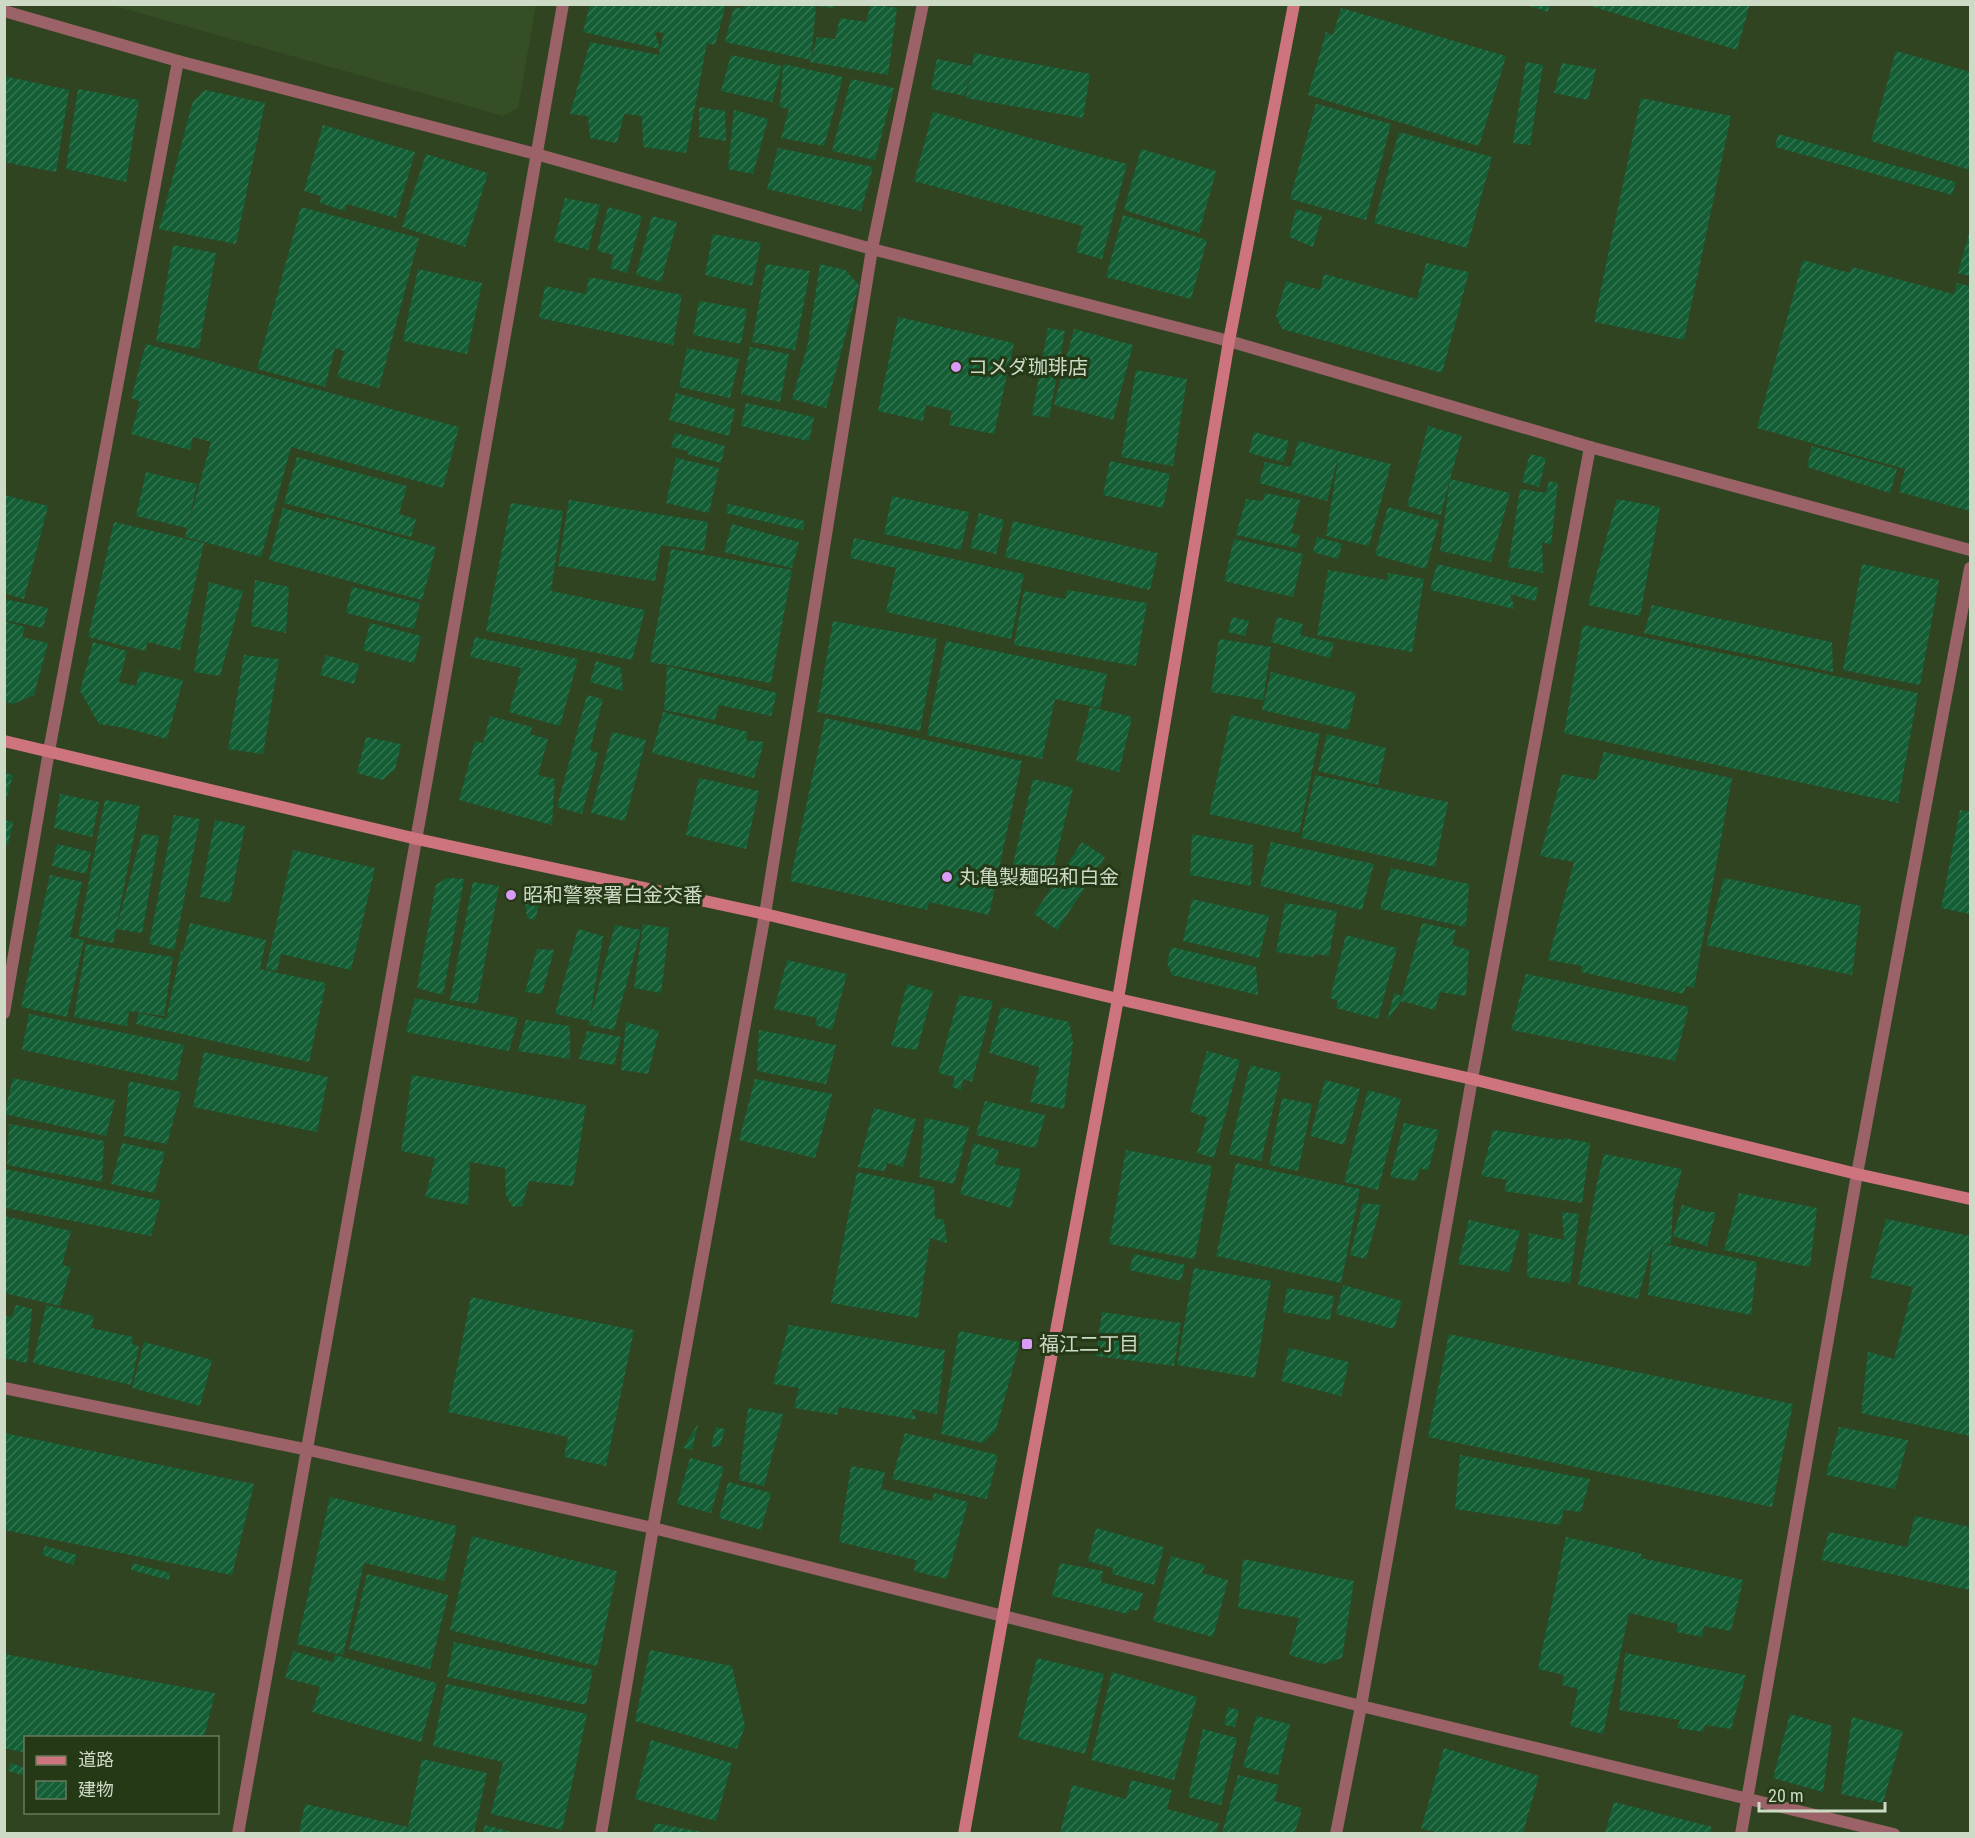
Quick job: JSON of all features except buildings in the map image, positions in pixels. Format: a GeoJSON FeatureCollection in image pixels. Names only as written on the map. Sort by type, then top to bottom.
{"type":"FeatureCollection","features":[{"type":"Feature","properties":{"kind":"street"},"geometry":{"type":"LineString","coordinates":[[238,1833],[309,1450],[563,4]]}},
{"type":"Feature","properties":{"kind":"street"},"geometry":{"type":"LineString","coordinates":[[601,1833],[652,1528],[765,914],[872,249],[923,4]]}},
{"type":"Feature","properties":{"kind":"street"},"geometry":{"type":"LineString","coordinates":[[964,1833],[1118,999],[1229,341],[1294,4]]}},
{"type":"Feature","properties":{"kind":"street"},"geometry":{"type":"LineString","coordinates":[[4,11],[178,61],[537,154],[872,249],[1229,341],[1590,447],[1971,550]]}},
{"type":"Feature","properties":{"kind":"street"},"geometry":{"type":"LineString","coordinates":[[4,1013],[49,751],[178,61]]}},
{"type":"Feature","properties":{"kind":"street"},"geometry":{"type":"LineString","coordinates":[[1336,1833],[1362,1706],[1472,1079],[1590,447]]}},
{"type":"Feature","properties":{"kind":"street"},"geometry":{"type":"LineString","coordinates":[[1741,1833],[1857,1174],[1971,568]]}},
{"type":"Feature","properties":{"kind":"street"},"geometry":{"type":"LineString","coordinates":[[4,741],[417,839],[765,914],[1118,999],[1472,1079],[1857,1174],[1971,1199]]}},
{"type":"Feature","properties":{"kind":"street"},"geometry":{"type":"LineString","coordinates":[[4,1388],[309,1450],[652,1528],[1362,1706],[1747,1800],[1894,1833]]}},
{"type":"Feature","properties":{"kind":"shaded area"},"geometry":{"type":"Polygon","coordinates":[[[112,5],[536,5],[518,108],[503,116],[112,5]]]}},
{"type":"Feature","properties":{"kind":"place","name":"コメダ珈琲店"},"geometry":{"type":"Point","coordinates":[956,367]}},
{"type":"Feature","properties":{"kind":"place","name":"丸亀製麺昭和白金"},"geometry":{"type":"Point","coordinates":[947,877]}},
{"type":"Feature","properties":{"kind":"place","name":"昭和警察署白金交番"},"geometry":{"type":"Point","coordinates":[511,895]}},
{"type":"Feature","properties":{"kind":"place","name":"福江二丁目"},"geometry":{"type":"Point","coordinates":[1027,1344]}}]}
